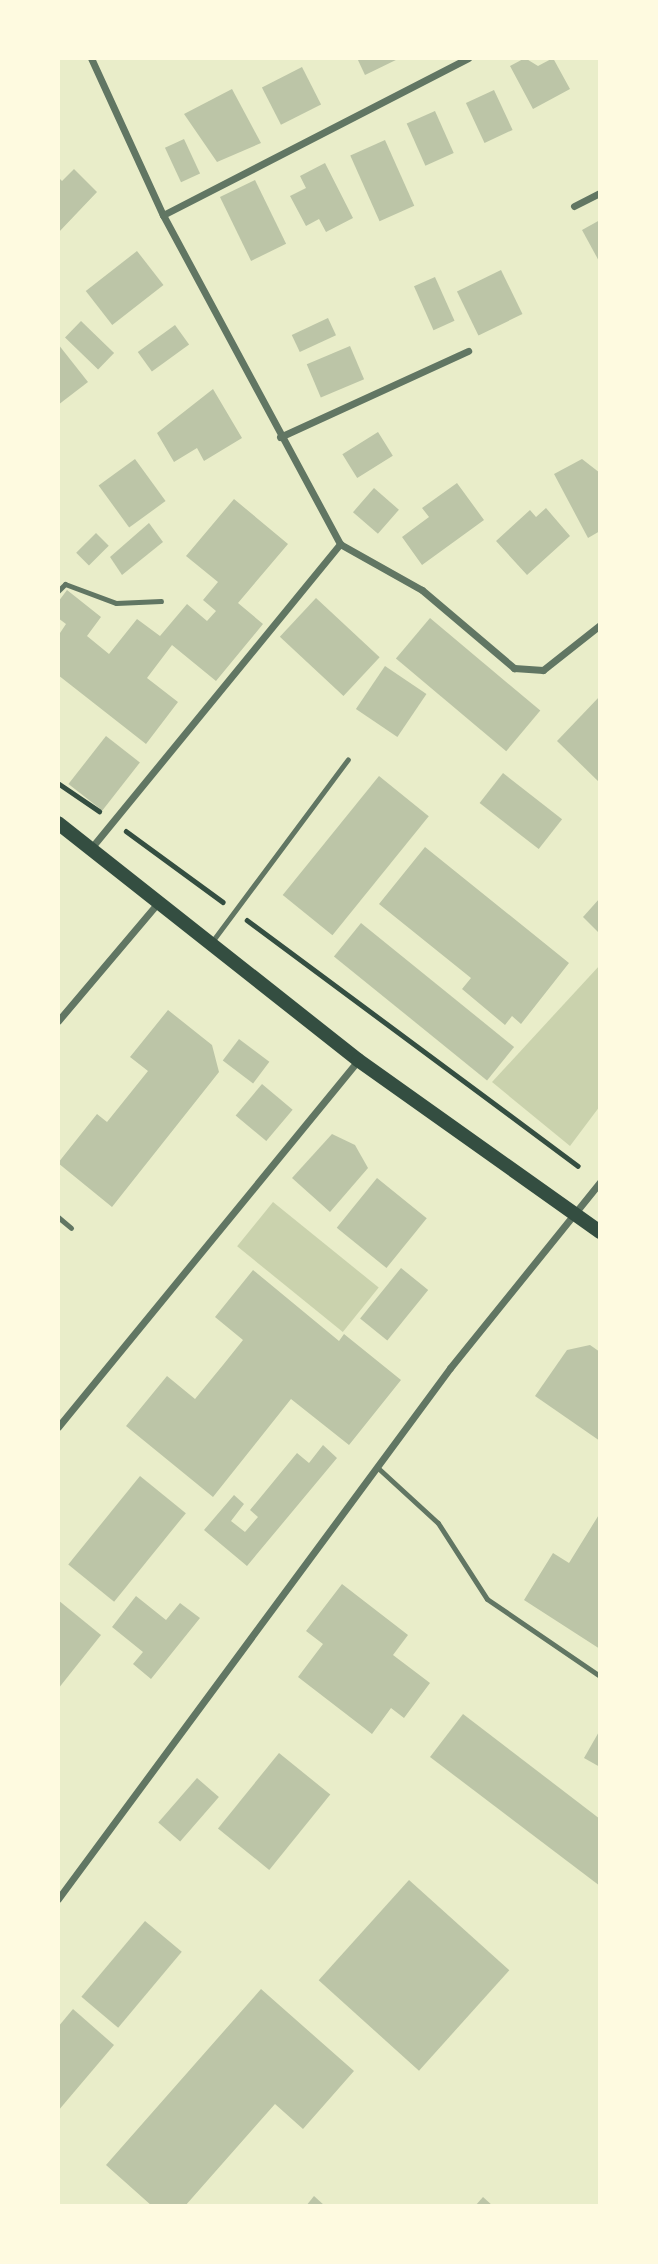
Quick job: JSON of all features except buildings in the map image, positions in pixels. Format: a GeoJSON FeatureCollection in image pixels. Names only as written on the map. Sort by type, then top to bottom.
{"type":"FeatureCollection","features":[{"type":"Feature","properties":{"kind":"main road"},"geometry":{"type":"LineString","coordinates":[[58,823],[92,847],[156,905],[358,1060],[600,1232]]}},
{"type":"Feature","properties":{"kind":"street"},"geometry":{"type":"LineString","coordinates":[[91,58],[163,215],[280,438],[340,544],[422,590],[514,668],[543,670],[600,625]]}},
{"type":"Feature","properties":{"kind":"street"},"geometry":{"type":"LineString","coordinates":[[163,215],[468,58]]}},
{"type":"Feature","properties":{"kind":"street"},"geometry":{"type":"LineString","coordinates":[[574,206],[600,193]]}},
{"type":"Feature","properties":{"kind":"street"},"geometry":{"type":"LineString","coordinates":[[280,438],[468,351]]}},
{"type":"Feature","properties":{"kind":"street"},"geometry":{"type":"LineString","coordinates":[[92,847],[340,544]]}},
{"type":"Feature","properties":{"kind":"street"},"geometry":{"type":"LineString","coordinates":[[58,1021],[156,905]]}},
{"type":"Feature","properties":{"kind":"street"},"geometry":{"type":"LineString","coordinates":[[58,1427],[358,1060]]}},
{"type":"Feature","properties":{"kind":"street"},"geometry":{"type":"LineString","coordinates":[[58,1899],[455,1362],[576,1217],[600,1182]]}},
{"type":"Feature","properties":{"kind":"lane"},"geometry":{"type":"LineString","coordinates":[[58,591],[65,584],[116,603],[161,601]]}},
{"type":"Feature","properties":{"kind":"lane"},"geometry":{"type":"LineString","coordinates":[[209,946],[348,758]]}},
{"type":"Feature","properties":{"kind":"lane"},"geometry":{"type":"LineString","coordinates":[[58,1217],[71,1228]]}},
{"type":"Feature","properties":{"kind":"lane"},"geometry":{"type":"LineString","coordinates":[[378,1468],[438,1523],[487,1599],[600,1676]]}},
{"type":"Feature","properties":{"kind":"path"},"geometry":{"type":"LineString","coordinates":[[58,783],[578,1166]]}},
{"type":"Feature","properties":{"kind":"green space"},"geometry":{"type":"Polygon","coordinates":[[[600,965],[600,1106],[570,1146],[492,1082],[600,965]]]}},
{"type":"Feature","properties":{"kind":"green space"},"geometry":{"type":"Polygon","coordinates":[[[273,1202],[379,1288],[343,1332],[237,1246],[273,1202]]]}}]}
